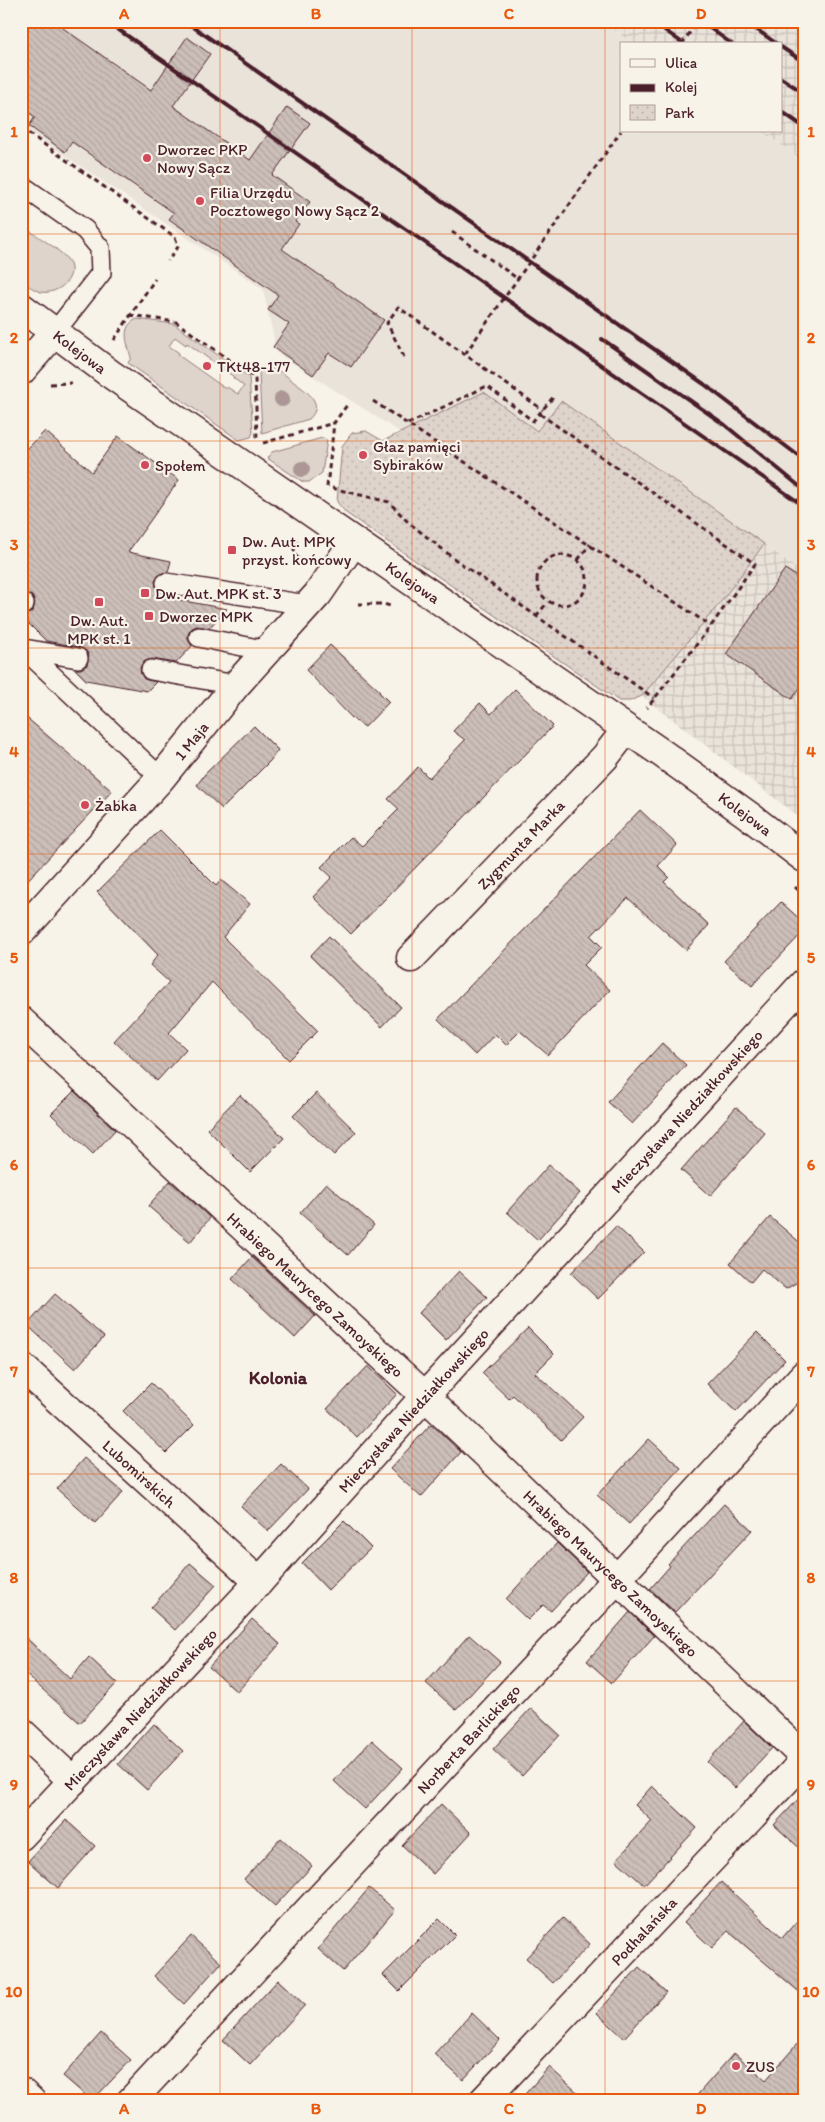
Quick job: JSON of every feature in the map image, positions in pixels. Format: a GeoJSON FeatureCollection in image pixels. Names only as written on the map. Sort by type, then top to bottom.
{"type":"FeatureCollection","features":[{"type":"Feature","properties":{"kind":"street","name":"Kolejowa"},"geometry":{"type":"LineString","coordinates":[[21,307],[54,333],[353,543],[634,722],[804,858]]}},
{"type":"Feature","properties":{"kind":"street"},"geometry":{"type":"LineString","coordinates":[[21,371],[54,333]]}},
{"type":"Feature","properties":{"kind":"street","name":"1 Maja"},"geometry":{"type":"LineString","coordinates":[[21,932],[161,778],[236,684],[267,651],[334,572],[353,543]]}},
{"type":"Feature","properties":{"kind":"street","name":"Zygmunta Marka"},"geometry":{"type":"LineString","coordinates":[[411,958],[604,757],[634,722]]}},
{"type":"Feature","properties":{"kind":"street","name":"Mieczysława Niedziałkowskiego"},"geometry":{"type":"LineString","coordinates":[[21,1836],[258,1582],[425,1396],[804,983]]}},
{"type":"Feature","properties":{"kind":"street","name":"Hrabiego Maurycego Zamoyskiego"},"geometry":{"type":"LineString","coordinates":[[21,1021],[425,1396],[804,1757]]}},
{"type":"Feature","properties":{"kind":"street","name":"Lubomirskich"},"geometry":{"type":"LineString","coordinates":[[21,1366],[258,1582]]}},
{"type":"Feature","properties":{"kind":"street","name":"Norberta Barlickiego"},"geometry":{"type":"LineString","coordinates":[[132,2101],[804,1376]]}},
{"type":"Feature","properties":{"kind":"street"},"geometry":{"type":"LineString","coordinates":[[21,1732],[73,1781]]}},
{"type":"Feature","properties":{"kind":"street","name":"Podhalańska"},"geometry":{"type":"LineString","coordinates":[[483,2101],[804,1761]]}},
{"type":"Feature","properties":{"kind":"street"},"geometry":{"type":"LineString","coordinates":[[21,2092],[31,2101]]}},
{"type":"Feature","properties":{"kind":"lane"},"geometry":{"type":"LineString","coordinates":[[21,185],[85,230],[100,248],[101,273],[54,333]]}},
{"type":"Feature","properties":{"kind":"lane"},"geometry":{"type":"LineString","coordinates":[[166,583],[307,605]]}},
{"type":"Feature","properties":{"kind":"lane"},"geometry":{"type":"LineString","coordinates":[[200,637],[267,651]]}},
{"type":"Feature","properties":{"kind":"lane"},"geometry":{"type":"LineString","coordinates":[[23,647],[78,658]]}},
{"type":"Feature","properties":{"kind":"lane"},"geometry":{"type":"LineString","coordinates":[[23,647],[161,778]]}},
{"type":"Feature","properties":{"kind":"lane"},"geometry":{"type":"LineString","coordinates":[[151,670],[236,684]]}},
{"type":"Feature","properties":{"kind":"path"},"geometry":{"type":"LineString","coordinates":[[683,42],[698,21]]}},
{"type":"Feature","properties":{"kind":"path"},"geometry":{"type":"LineString","coordinates":[[21,128],[175,237],[178,247],[168,261]]}},
{"type":"Feature","properties":{"kind":"path"},"geometry":{"type":"LineString","coordinates":[[465,354],[620,132]]}},
{"type":"Feature","properties":{"kind":"path"},"geometry":{"type":"LineString","coordinates":[[452,232],[518,278]]}},
{"type":"Feature","properties":{"kind":"path"},"geometry":{"type":"LineString","coordinates":[[117,348],[114,339],[155,279]]}},
{"type":"Feature","properties":{"kind":"path"},"geometry":{"type":"LineString","coordinates":[[404,357],[387,323],[398,307],[543,410]]}},
{"type":"Feature","properties":{"kind":"path"},"geometry":{"type":"LineString","coordinates":[[130,316],[176,322],[255,378],[258,444],[334,423]]}},
{"type":"Feature","properties":{"kind":"path"},"geometry":{"type":"LineString","coordinates":[[408,424],[487,386],[533,421],[555,395]]}},
{"type":"Feature","properties":{"kind":"path"},"geometry":{"type":"LineString","coordinates":[[373,401],[711,626]]}},
{"type":"Feature","properties":{"kind":"path"},"geometry":{"type":"LineString","coordinates":[[326,493],[334,423],[347,405]]}},
{"type":"Feature","properties":{"kind":"path"},"geometry":{"type":"LineString","coordinates":[[540,414],[754,564],[711,626],[634,722]]}},
{"type":"Feature","properties":{"kind":"path"},"geometry":{"type":"LineString","coordinates":[[327,487],[388,502],[408,522],[449,555],[654,698]]}},
{"type":"Feature","properties":{"kind":"path"},"geometry":{"type":"LineString","coordinates":[[578,560],[590,544]]}},
{"type":"Feature","properties":{"kind":"path"},"geometry":{"type":"LineString","coordinates":[[555,556],[570,556],[578,560],[586,573],[587,582],[585,591],[580,598],[565,606],[548,602],[541,596],[536,580],[541,565],[555,556]]}},
{"type":"Feature","properties":{"kind":"path"},"geometry":{"type":"LineString","coordinates":[[536,616],[548,602]]}},
{"type":"Feature","properties":{"kind":"shaded area"},"geometry":{"type":"Polygon","coordinates":[[[21,21],[601,21],[631,42],[620,42],[620,132],[762,132],[804,161],[804,574],[561,401],[538,431],[484,392],[400,432],[277,353],[263,289],[21,126],[21,21]]]}},
{"type":"Feature","properties":{"kind":"shaded area"},"geometry":{"type":"Polygon","coordinates":[[[601,21],[804,21],[804,161],[762,132],[782,132],[782,42],[631,42],[601,21]]]}},
{"type":"Feature","properties":{"kind":"shaded area"},"geometry":{"type":"Polygon","coordinates":[[[764,544],[804,574],[804,821],[642,696],[720,603],[764,544]]]}},
{"type":"Feature","properties":{"kind":"green space"},"geometry":{"type":"Polygon","coordinates":[[[21,225],[56,249],[70,264],[70,276],[58,289],[41,292],[21,280],[21,225]]]}},
{"type":"Feature","properties":{"kind":"green space"},"geometry":{"type":"Polygon","coordinates":[[[137,319],[174,324],[249,377],[253,432],[251,437],[239,440],[128,363],[131,358],[126,331],[131,322],[137,319]],[[175,337],[169,346],[179,353],[178,355],[226,389],[227,387],[238,394],[244,386],[187,343],[186,345],[175,337]]]}},
{"type":"Feature","properties":{"kind":"green space"},"geometry":{"type":"Polygon","coordinates":[[[264,367],[273,368],[281,372],[309,394],[315,403],[315,408],[314,414],[309,419],[262,433],[259,373],[264,367]]]}},
{"type":"Feature","properties":{"kind":"green space"},"geometry":{"type":"Polygon","coordinates":[[[484,392],[537,431],[561,401],[764,544],[720,603],[642,696],[630,701],[619,701],[346,513],[337,502],[342,446],[352,433],[366,431],[383,441],[484,392]]]}},
{"type":"Feature","properties":{"kind":"green space"},"geometry":{"type":"Polygon","coordinates":[[[322,438],[327,440],[322,473],[309,482],[303,482],[267,458],[272,452],[322,438]]]}},
{"type":"Feature","properties":{"kind":"building"},"geometry":{"type":"Polygon","coordinates":[[[21,21],[53,21],[151,90],[187,37],[210,54],[173,106],[250,160],[287,107],[310,123],[272,175],[310,202],[295,222],[299,224],[282,249],[384,320],[351,367],[329,353],[313,375],[273,347],[289,324],[268,310],[278,295],[169,219],[174,213],[72,142],[65,152],[29,126],[35,117],[21,107],[21,21]]]}},
{"type":"Feature","properties":{"kind":"building"},"geometry":{"type":"Polygon","coordinates":[[[45,431],[92,472],[118,436],[179,480],[128,552],[171,561],[168,572],[162,573],[155,581],[156,587],[163,594],[163,597],[227,609],[209,628],[196,626],[191,629],[188,634],[188,640],[192,646],[176,663],[152,659],[143,662],[140,668],[144,679],[156,682],[147,691],[86,680],[75,669],[81,669],[87,665],[89,655],[85,650],[80,647],[46,641],[21,616],[32,612],[35,602],[32,596],[21,592],[21,455],[45,431]]]}},
{"type":"Feature","properties":{"kind":"building"},"geometry":{"type":"Polygon","coordinates":[[[785,569],[804,581],[804,682],[792,699],[726,654],[785,569]]]}},
{"type":"Feature","properties":{"kind":"building"},"geometry":{"type":"Polygon","coordinates":[[[330,645],[380,691],[389,702],[365,727],[353,719],[306,670],[330,645]]]}},
{"type":"Feature","properties":{"kind":"building"},"geometry":{"type":"Polygon","coordinates":[[[515,689],[553,726],[351,934],[313,897],[332,877],[321,867],[351,837],[362,846],[399,809],[388,799],[418,767],[429,778],[465,740],[453,731],[480,703],[491,714],[515,689]]]}},
{"type":"Feature","properties":{"kind":"building"},"geometry":{"type":"Polygon","coordinates":[[[21,713],[112,791],[21,887],[21,713]]]}},
{"type":"Feature","properties":{"kind":"building"},"geometry":{"type":"Polygon","coordinates":[[[254,726],[278,750],[270,761],[222,809],[197,785],[205,774],[254,726]]]}},
{"type":"Feature","properties":{"kind":"building"},"geometry":{"type":"Polygon","coordinates":[[[640,810],[677,845],[658,866],[669,877],[664,882],[709,925],[686,950],[628,898],[591,936],[602,947],[584,965],[610,990],[548,1055],[520,1031],[506,1045],[495,1034],[475,1055],[438,1019],[640,810]]]}},
{"type":"Feature","properties":{"kind":"building"},"geometry":{"type":"Polygon","coordinates":[[[160,830],[216,886],[221,880],[250,904],[223,937],[318,1031],[289,1060],[212,982],[169,1033],[186,1049],[157,1081],[114,1041],[169,982],[150,965],[158,955],[97,892],[160,830]]]}},
{"type":"Feature","properties":{"kind":"building"},"geometry":{"type":"Polygon","coordinates":[[[781,902],[804,923],[804,931],[752,986],[724,961],[781,902]]]}},
{"type":"Feature","properties":{"kind":"building"},"geometry":{"type":"Polygon","coordinates":[[[329,936],[401,1007],[382,1027],[310,956],[329,936]]]}},
{"type":"Feature","properties":{"kind":"building"},"geometry":{"type":"Polygon","coordinates":[[[662,1043],[686,1065],[632,1124],[608,1102],[662,1043]]]}},
{"type":"Feature","properties":{"kind":"building"},"geometry":{"type":"Polygon","coordinates":[[[74,1091],[115,1130],[93,1154],[51,1114],[74,1091]]]}},
{"type":"Feature","properties":{"kind":"building"},"geometry":{"type":"Polygon","coordinates":[[[316,1093],[356,1132],[334,1155],[293,1116],[316,1093]]]}},
{"type":"Feature","properties":{"kind":"building"},"geometry":{"type":"Polygon","coordinates":[[[240,1095],[284,1138],[250,1172],[207,1129],[240,1095]]]}},
{"type":"Feature","properties":{"kind":"building"},"geometry":{"type":"Polygon","coordinates":[[[736,1107],[765,1133],[710,1196],[681,1170],[736,1107]]]}},
{"type":"Feature","properties":{"kind":"building"},"geometry":{"type":"Polygon","coordinates":[[[549,1165],[580,1193],[538,1240],[507,1212],[549,1165]]]}},
{"type":"Feature","properties":{"kind":"building"},"geometry":{"type":"Polygon","coordinates":[[[170,1181],[210,1218],[190,1242],[148,1206],[170,1181]]]}},
{"type":"Feature","properties":{"kind":"building"},"geometry":{"type":"Polygon","coordinates":[[[326,1183],[374,1225],[348,1255],[300,1213],[326,1183]]]}},
{"type":"Feature","properties":{"kind":"building"},"geometry":{"type":"Polygon","coordinates":[[[770,1217],[804,1246],[804,1278],[786,1289],[762,1269],[751,1282],[730,1263],[770,1217]]]}},
{"type":"Feature","properties":{"kind":"building"},"geometry":{"type":"Polygon","coordinates":[[[616,1226],[644,1252],[598,1299],[571,1273],[616,1226]]]}},
{"type":"Feature","properties":{"kind":"building"},"geometry":{"type":"Polygon","coordinates":[[[252,1257],[315,1316],[295,1338],[232,1279],[252,1257]]]}},
{"type":"Feature","properties":{"kind":"building"},"geometry":{"type":"Polygon","coordinates":[[[459,1271],[487,1297],[446,1340],[419,1313],[459,1271]]]}},
{"type":"Feature","properties":{"kind":"building"},"geometry":{"type":"Polygon","coordinates":[[[55,1294],[104,1337],[75,1369],[27,1325],[55,1294]]]}},
{"type":"Feature","properties":{"kind":"building"},"geometry":{"type":"Polygon","coordinates":[[[528,1328],[554,1354],[535,1373],[583,1417],[561,1440],[513,1395],[509,1399],[482,1373],[528,1328]]]}},
{"type":"Feature","properties":{"kind":"building"},"geometry":{"type":"Polygon","coordinates":[[[757,1332],[785,1360],[736,1412],[707,1384],[757,1332]]]}},
{"type":"Feature","properties":{"kind":"building"},"geometry":{"type":"Polygon","coordinates":[[[368,1366],[397,1394],[357,1437],[327,1409],[368,1366]]]}},
{"type":"Feature","properties":{"kind":"building"},"geometry":{"type":"Polygon","coordinates":[[[151,1383],[194,1425],[166,1453],[123,1411],[151,1383]]]}},
{"type":"Feature","properties":{"kind":"building"},"geometry":{"type":"Polygon","coordinates":[[[431,1424],[461,1452],[421,1497],[390,1469],[431,1424]]]}},
{"type":"Feature","properties":{"kind":"building"},"geometry":{"type":"Polygon","coordinates":[[[649,1439],[681,1468],[629,1524],[597,1495],[649,1439]]]}},
{"type":"Feature","properties":{"kind":"building"},"geometry":{"type":"Polygon","coordinates":[[[84,1458],[123,1492],[95,1523],[57,1489],[84,1458]]]}},
{"type":"Feature","properties":{"kind":"building"},"geometry":{"type":"Polygon","coordinates":[[[281,1464],[308,1489],[268,1531],[241,1506],[281,1464]]]}},
{"type":"Feature","properties":{"kind":"building"},"geometry":{"type":"Polygon","coordinates":[[[724,1504],[752,1530],[675,1612],[650,1589],[670,1566],[668,1564],[724,1504]]]}},
{"type":"Feature","properties":{"kind":"building"},"geometry":{"type":"Polygon","coordinates":[[[344,1521],[371,1548],[328,1590],[302,1563],[344,1521]]]}},
{"type":"Feature","properties":{"kind":"building"},"geometry":{"type":"Polygon","coordinates":[[[557,1543],[587,1572],[551,1611],[543,1605],[528,1620],[506,1599],[557,1543]]]}},
{"type":"Feature","properties":{"kind":"building"},"geometry":{"type":"Polygon","coordinates":[[[190,1563],[216,1585],[175,1630],[151,1608],[190,1563]]]}},
{"type":"Feature","properties":{"kind":"building"},"geometry":{"type":"Polygon","coordinates":[[[630,1612],[654,1636],[612,1683],[587,1661],[630,1612]]]}},
{"type":"Feature","properties":{"kind":"building"},"geometry":{"type":"Polygon","coordinates":[[[252,1619],[280,1644],[237,1692],[209,1667],[252,1619]]]}},
{"type":"Feature","properties":{"kind":"building"},"geometry":{"type":"Polygon","coordinates":[[[21,1633],[70,1679],[89,1657],[117,1683],[80,1723],[21,1670],[21,1633]]]}},
{"type":"Feature","properties":{"kind":"building"},"geometry":{"type":"Polygon","coordinates":[[[469,1635],[500,1662],[456,1710],[426,1683],[469,1635]]]}},
{"type":"Feature","properties":{"kind":"building"},"geometry":{"type":"Polygon","coordinates":[[[531,1708],[560,1735],[522,1776],[493,1749],[531,1708]]]}},
{"type":"Feature","properties":{"kind":"building"},"geometry":{"type":"Polygon","coordinates":[[[744,1721],[772,1748],[735,1788],[707,1762],[744,1721]]]}},
{"type":"Feature","properties":{"kind":"building"},"geometry":{"type":"Polygon","coordinates":[[[154,1724],[183,1751],[147,1790],[118,1764],[154,1724]]]}},
{"type":"Feature","properties":{"kind":"building"},"geometry":{"type":"Polygon","coordinates":[[[372,1740],[403,1768],[365,1809],[334,1781],[372,1740]]]}},
{"type":"Feature","properties":{"kind":"building"},"geometry":{"type":"Polygon","coordinates":[[[652,1786],[697,1828],[644,1885],[616,1860],[652,1821],[635,1805],[652,1786]]]}},
{"type":"Feature","properties":{"kind":"building"},"geometry":{"type":"Polygon","coordinates":[[[804,1793],[804,1852],[774,1825],[804,1793]]]}},
{"type":"Feature","properties":{"kind":"building"},"geometry":{"type":"Polygon","coordinates":[[[441,1804],[471,1833],[433,1874],[402,1845],[441,1804]]]}},
{"type":"Feature","properties":{"kind":"building"},"geometry":{"type":"Polygon","coordinates":[[[66,1820],[95,1846],[58,1888],[28,1861],[66,1820]]]}},
{"type":"Feature","properties":{"kind":"building"},"geometry":{"type":"Polygon","coordinates":[[[281,1838],[312,1866],[275,1906],[244,1879],[281,1838]]]}},
{"type":"Feature","properties":{"kind":"building"},"geometry":{"type":"Polygon","coordinates":[[[721,1882],[782,1938],[804,1913],[804,1996],[728,1931],[712,1948],[684,1922],[721,1882]]]}},
{"type":"Feature","properties":{"kind":"building"},"geometry":{"type":"Polygon","coordinates":[[[369,1888],[395,1910],[343,1971],[318,1949],[369,1888]]]}},
{"type":"Feature","properties":{"kind":"building"},"geometry":{"type":"Polygon","coordinates":[[[563,1918],[590,1944],[553,1983],[526,1958],[563,1918]]]}},
{"type":"Feature","properties":{"kind":"building"},"geometry":{"type":"Polygon","coordinates":[[[439,1919],[455,1935],[399,1991],[383,1975],[439,1919]]]}},
{"type":"Feature","properties":{"kind":"building"},"geometry":{"type":"Polygon","coordinates":[[[191,1936],[221,1963],[184,2004],[154,1976],[191,1936]]]}},
{"type":"Feature","properties":{"kind":"building"},"geometry":{"type":"Polygon","coordinates":[[[639,1967],[666,1992],[624,2038],[597,2013],[639,1967]]]}},
{"type":"Feature","properties":{"kind":"building"},"geometry":{"type":"Polygon","coordinates":[[[278,1980],[305,2005],[250,2065],[223,2040],[278,1980]]]}},
{"type":"Feature","properties":{"kind":"building"},"geometry":{"type":"Polygon","coordinates":[[[472,2013],[500,2040],[463,2080],[434,2054],[472,2013]]]}},
{"type":"Feature","properties":{"kind":"building"},"geometry":{"type":"Polygon","coordinates":[[[101,2033],[131,2060],[92,2101],[63,2076],[101,2033]]]}},
{"type":"Feature","properties":{"kind":"building","name":"ZUS"},"geometry":{"type":"Polygon","coordinates":[[[804,2036],[804,2101],[692,2101],[734,2053],[766,2080],[804,2036]]]}},
{"type":"Feature","properties":{"kind":"building"},"geometry":{"type":"Polygon","coordinates":[[[549,2067],[587,2101],[519,2101],[549,2067]]]}},
{"type":"Feature","properties":{"kind":"railway"},"geometry":{"type":"LineString","coordinates":[[106,21],[804,506]]}},
{"type":"Feature","properties":{"kind":"railway"},"geometry":{"type":"LineString","coordinates":[[185,21],[704,384],[804,460]]}},
{"type":"Feature","properties":{"kind":"railway"},"geometry":{"type":"LineString","coordinates":[[652,21],[681,42]]}},
{"type":"Feature","properties":{"kind":"railway"},"geometry":{"type":"LineString","coordinates":[[700,21],[729,42]]}},
{"type":"Feature","properties":{"kind":"railway"},"geometry":{"type":"LineString","coordinates":[[745,21],[774,42]]}},
{"type":"Feature","properties":{"kind":"railway"},"geometry":{"type":"LineString","coordinates":[[793,21],[804,29]]}},
{"type":"Feature","properties":{"kind":"railway"},"geometry":{"type":"LineString","coordinates":[[782,48],[804,62]]}},
{"type":"Feature","properties":{"kind":"railway"},"geometry":{"type":"LineString","coordinates":[[782,79],[804,93]]}},
{"type":"Feature","properties":{"kind":"railway"},"geometry":{"type":"LineString","coordinates":[[782,112],[804,127]]}},
{"type":"Feature","properties":{"kind":"railway"},"geometry":{"type":"LineString","coordinates":[[602,339],[725,425],[804,490]]}},
{"type":"Feature","properties":{"kind":"place","name":"Dworzec PKP Nowy Sącz"},"geometry":{"type":"Point","coordinates":[147,158]}},
{"type":"Feature","properties":{"kind":"place","name":"Filia Urzędu Pocztowego Nowy Sącz 2"},"geometry":{"type":"Point","coordinates":[200,201]}},
{"type":"Feature","properties":{"kind":"place","name":"TKt48-177"},"geometry":{"type":"Point","coordinates":[207,366]}},
{"type":"Feature","properties":{"kind":"place","name":"Głaz pamięci Sybiraków"},"geometry":{"type":"Point","coordinates":[363,455]}},
{"type":"Feature","properties":{"kind":"place","name":"Społem"},"geometry":{"type":"Point","coordinates":[145,465]}},
{"type":"Feature","properties":{"kind":"place","name":"Dw. Aut. MPK przyst. końcowy"},"geometry":{"type":"Point","coordinates":[232,550]}},
{"type":"Feature","properties":{"kind":"place","name":"Dw. Aut. MPK st. 3"},"geometry":{"type":"Point","coordinates":[145,593]}},
{"type":"Feature","properties":{"kind":"place","name":"Dw. Aut. MPK st. 1"},"geometry":{"type":"Point","coordinates":[99,602]}},
{"type":"Feature","properties":{"kind":"place","name":"Dworzec MPK"},"geometry":{"type":"Point","coordinates":[149,616]}},
{"type":"Feature","properties":{"kind":"place","name":"Żabka"},"geometry":{"type":"Point","coordinates":[85,805]}},
{"type":"Feature","properties":{"kind":"place","name":"ZUS"},"geometry":{"type":"Point","coordinates":[736,2066]}},
{"type":"Feature","properties":{"kind":"district","name":"Kolonia"},"geometry":{"type":"Point","coordinates":[278,1378]}}]}
